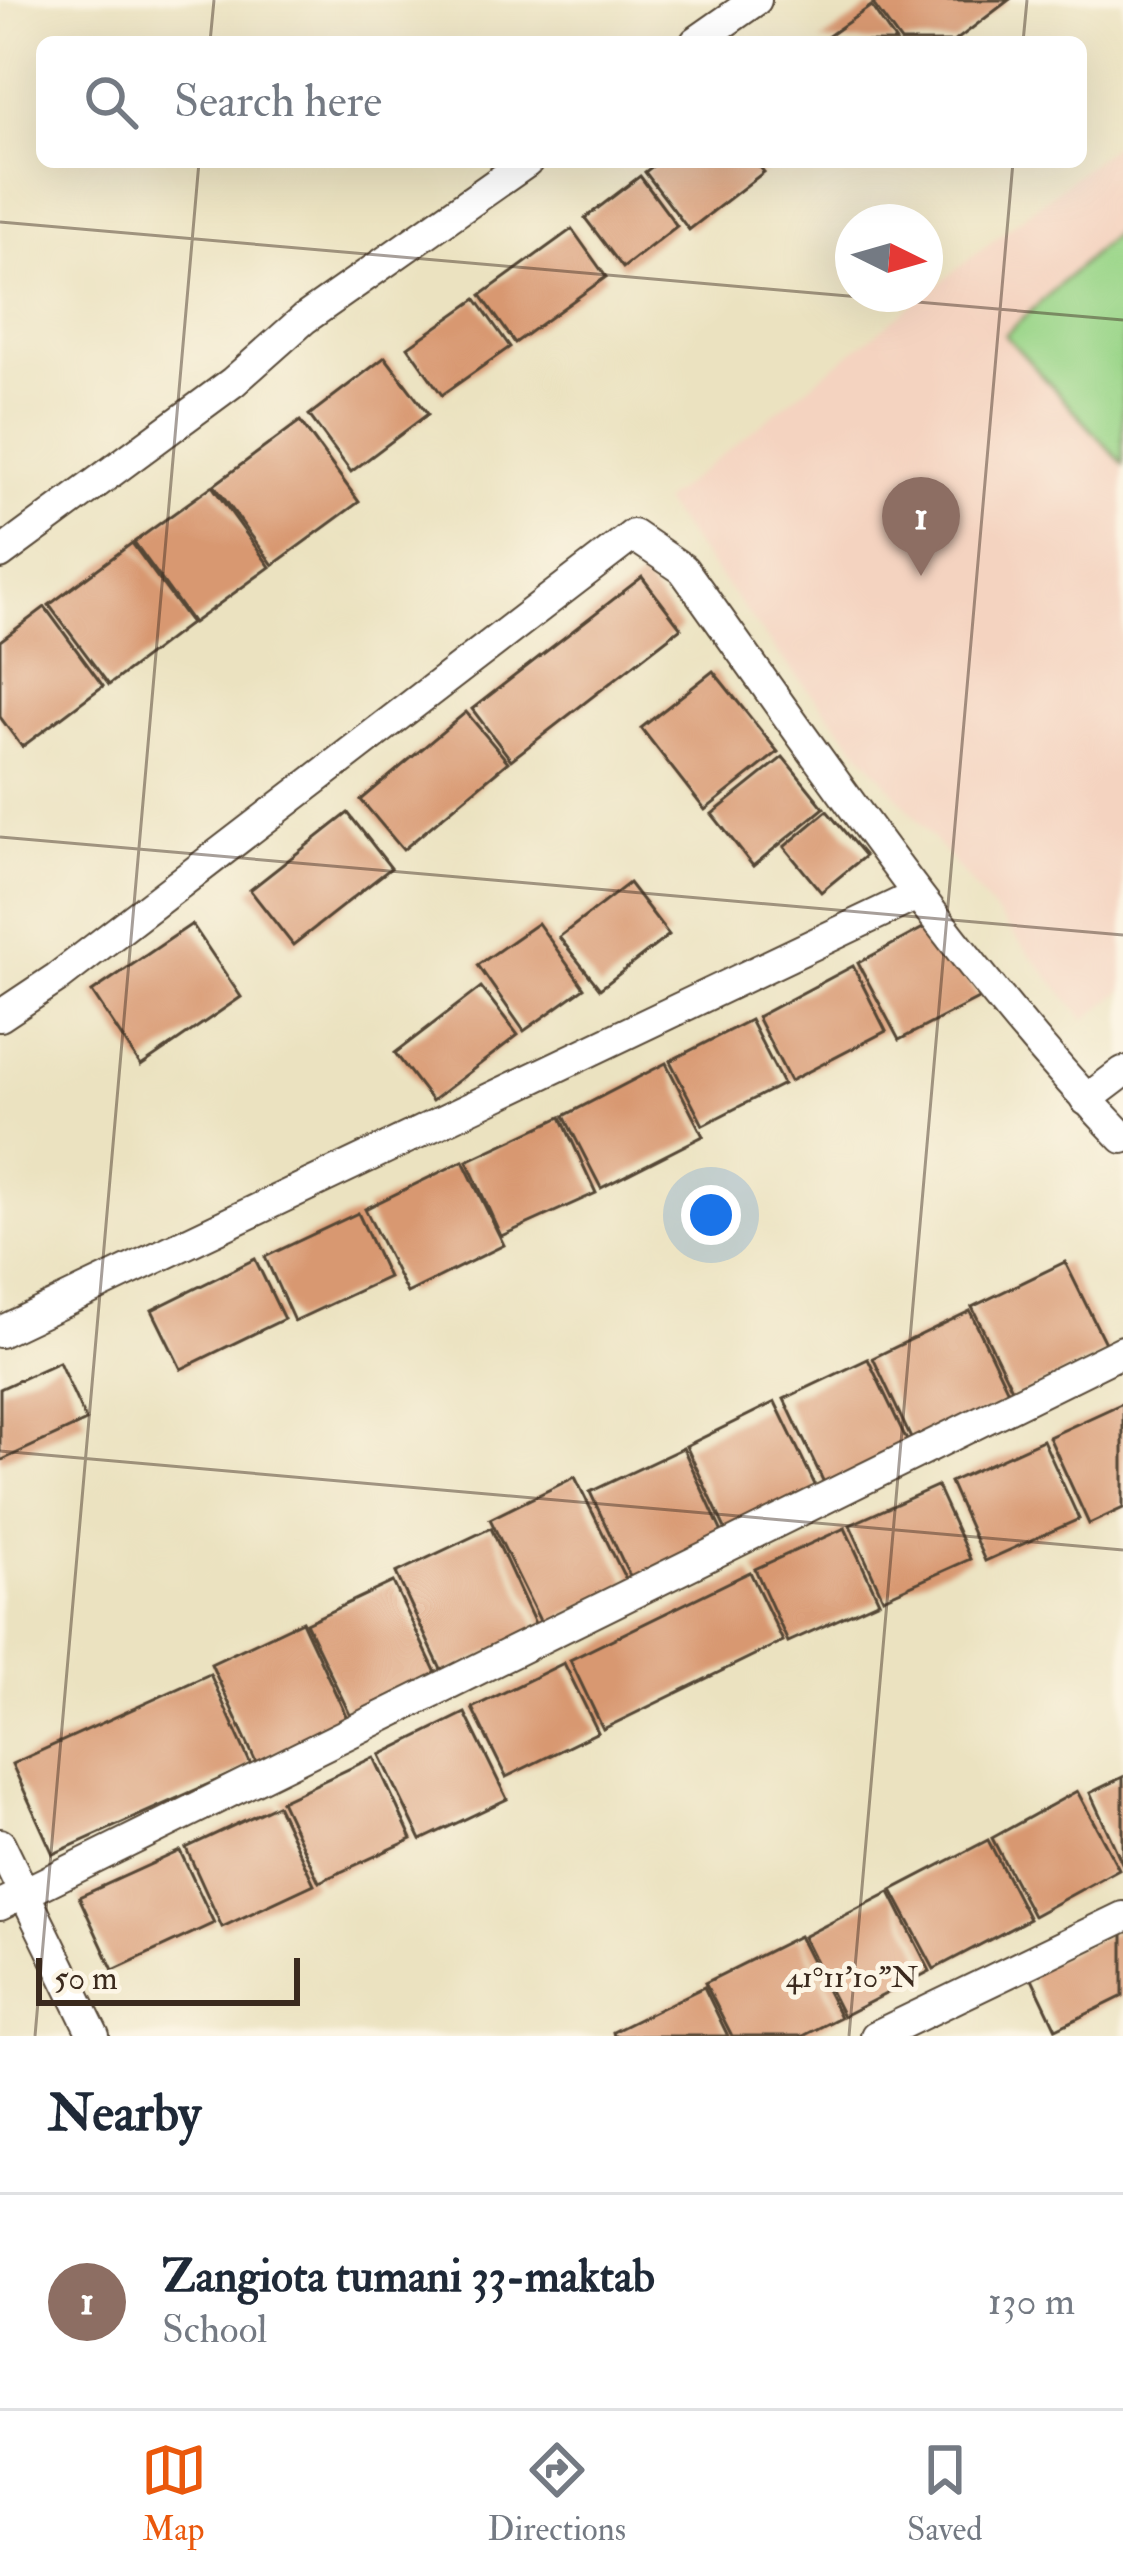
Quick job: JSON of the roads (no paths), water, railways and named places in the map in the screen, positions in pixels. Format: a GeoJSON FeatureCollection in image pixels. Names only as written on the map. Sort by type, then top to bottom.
{"type":"FeatureCollection","features":[{"type":"Feature","properties":{"kind":"street"},"geometry":{"type":"LineString","coordinates":[[705,36],[756,0]]}},
{"type":"Feature","properties":{"kind":"street"},"geometry":{"type":"LineString","coordinates":[[0,554],[233,382],[304,319],[518,168]]}},
{"type":"Feature","properties":{"kind":"street"},"geometry":{"type":"LineString","coordinates":[[0,1016],[57,978],[633,535],[683,569],[916,895],[1123,1138]]}},
{"type":"Feature","properties":{"kind":"street"},"geometry":{"type":"LineString","coordinates":[[0,1332],[916,895]]}},
{"type":"Feature","properties":{"kind":"street"},"geometry":{"type":"LineString","coordinates":[[1086,1100],[1123,1072]]}},
{"type":"Feature","properties":{"kind":"street"},"geometry":{"type":"LineString","coordinates":[[12,1899],[1123,1351]]}},
{"type":"Feature","properties":{"kind":"street"},"geometry":{"type":"LineString","coordinates":[[0,1844],[12,1899],[94,2036]]}},
{"type":"Feature","properties":{"kind":"street"},"geometry":{"type":"LineString","coordinates":[[876,2036],[1123,1917]]}},
{"type":"Feature","properties":{"kind":"place","name":"Zangiota tumani 33-maktab"},"geometry":{"type":"Point","coordinates":[921,576]}}]}
